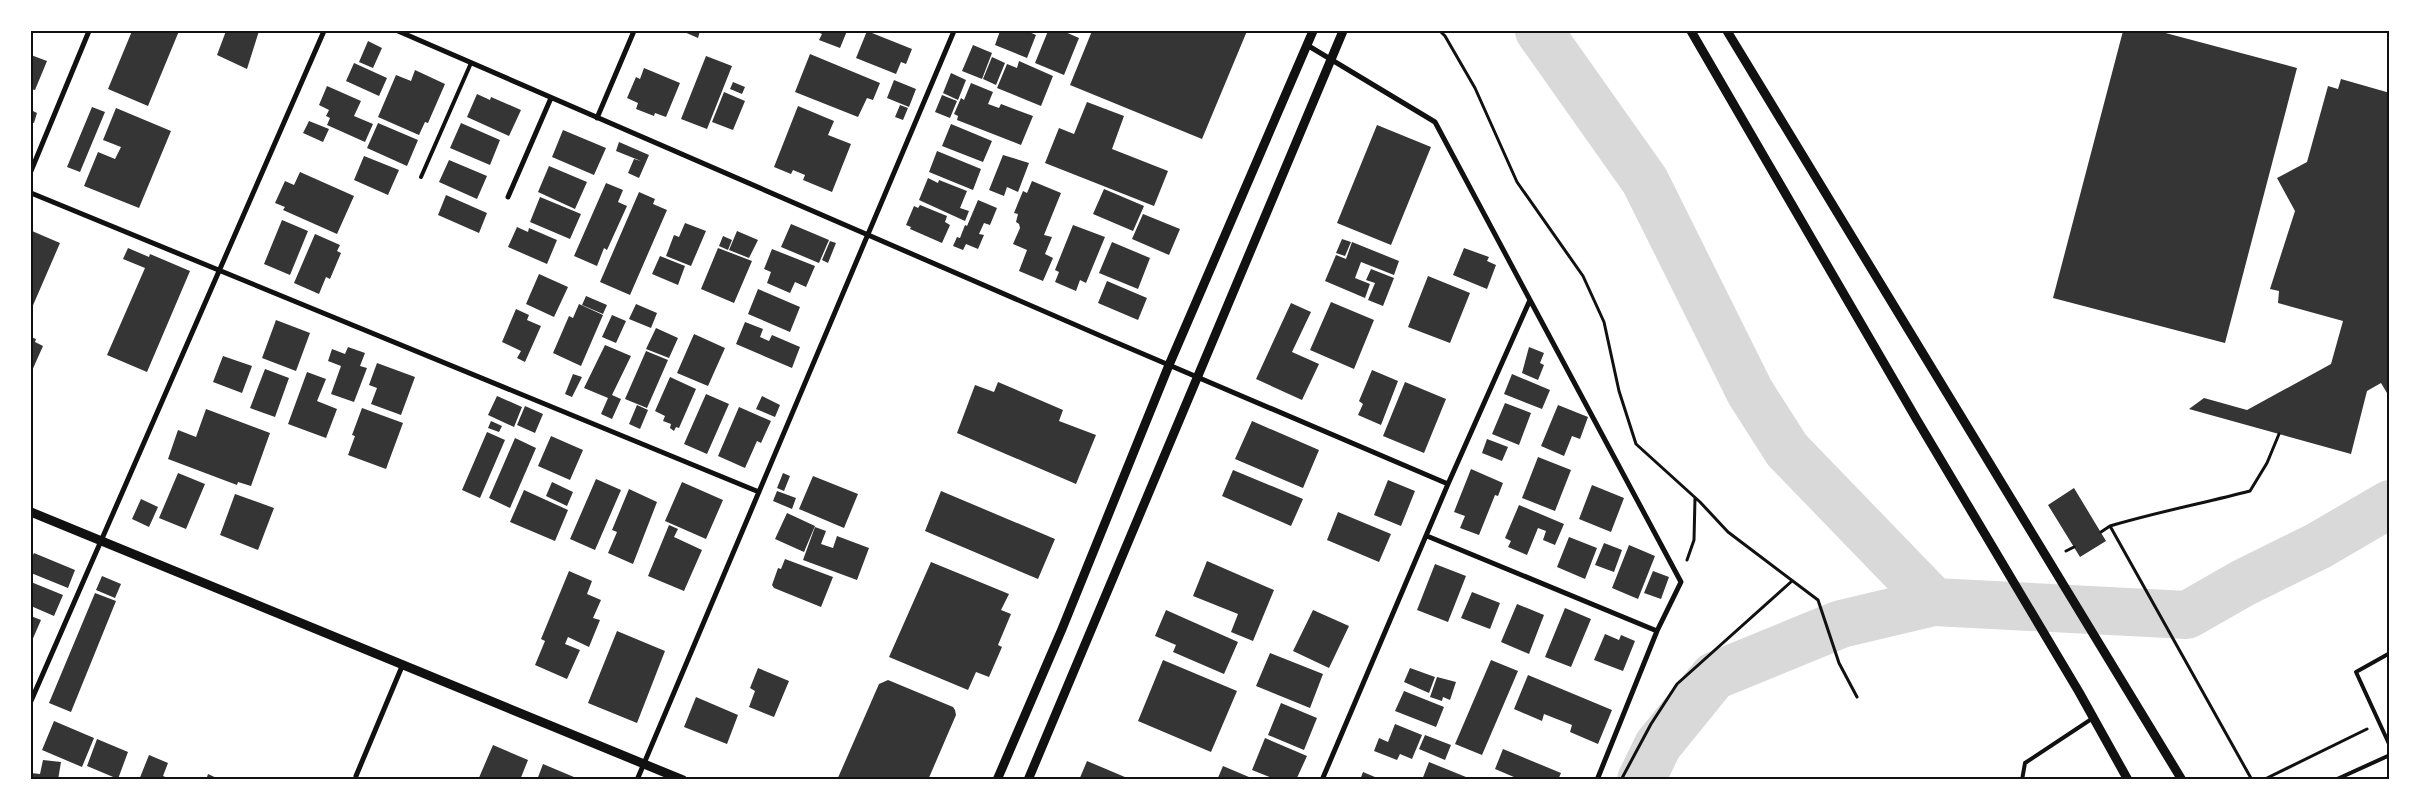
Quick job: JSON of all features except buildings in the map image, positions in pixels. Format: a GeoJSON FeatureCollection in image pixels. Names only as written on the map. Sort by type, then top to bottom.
{"type":"FeatureCollection","features":[{"type":"Feature","properties":{"kind":"street"},"geometry":{"type":"LineString","coordinates":[[31,171],[89,31]]}},
{"type":"Feature","properties":{"kind":"street"},"geometry":{"type":"LineString","coordinates":[[31,701],[324,31]]}},
{"type":"Feature","properties":{"kind":"street"},"geometry":{"type":"LineString","coordinates":[[398,31],[1169,366],[1448,484]]}},
{"type":"Feature","properties":{"kind":"street"},"geometry":{"type":"LineString","coordinates":[[598,118],[634,31]]}},
{"type":"Feature","properties":{"kind":"street"},"geometry":{"type":"LineString","coordinates":[[636,780],[954,31]]}},
{"type":"Feature","properties":{"kind":"street"},"geometry":{"type":"LineString","coordinates":[[997,780],[1062,629],[1169,366],[1312,31]]}},
{"type":"Feature","properties":{"kind":"street"},"geometry":{"type":"LineString","coordinates":[[1028,780],[1343,31]]}},
{"type":"Feature","properties":{"kind":"street"},"geometry":{"type":"LineString","coordinates":[[1691,31],[1946,470],[2079,692],[2128,780]]}},
{"type":"Feature","properties":{"kind":"street"},"geometry":{"type":"LineString","coordinates":[[1727,31],[2182,780]]}},
{"type":"Feature","properties":{"kind":"street"},"geometry":{"type":"LineString","coordinates":[[1307,45],[1435,122],[1681,582],[1657,631],[1597,780]]}},
{"type":"Feature","properties":{"kind":"street"},"geometry":{"type":"LineString","coordinates":[[508,197],[552,98]]}},
{"type":"Feature","properties":{"kind":"street"},"geometry":{"type":"LineString","coordinates":[[31,192],[759,492]]}},
{"type":"Feature","properties":{"kind":"street"},"geometry":{"type":"LineString","coordinates":[[1322,780],[1448,484],[1530,300]]}},
{"type":"Feature","properties":{"kind":"street"},"geometry":{"type":"LineString","coordinates":[[31,512],[644,762],[683,780]]}},
{"type":"Feature","properties":{"kind":"street"},"geometry":{"type":"LineString","coordinates":[[1427,536],[1657,631]]}},
{"type":"Feature","properties":{"kind":"street"},"geometry":{"type":"LineString","coordinates":[[356,776],[403,664]]}},
{"type":"Feature","properties":{"kind":"lane"},"geometry":{"type":"LineString","coordinates":[[421,177],[470,63]]}},
{"type":"Feature","properties":{"kind":"lane"},"geometry":{"type":"LineString","coordinates":[[2390,653],[2356,672],[2390,746]]}},
{"type":"Feature","properties":{"kind":"lane"},"geometry":{"type":"LineString","coordinates":[[2022,780],[2026,764],[2094,718]]}},
{"type":"Feature","properties":{"kind":"lane"},"geometry":{"type":"LineString","coordinates":[[2335,780],[2390,755]]}},
{"type":"Feature","properties":{"kind":"path"},"geometry":{"type":"LineString","coordinates":[[1440,31],[1445,36],[1475,88],[1516,182],[1583,276],[1604,322],[1619,391],[1636,444],[1696,498],[1728,532],[1818,600],[1839,664],[1857,697]]}},
{"type":"Feature","properties":{"kind":"path"},"geometry":{"type":"LineString","coordinates":[[2101,532],[2110,526],[2148,514],[2207,503],[2250,491],[2267,463],[2279,434]]}},
{"type":"Feature","properties":{"kind":"path"},"geometry":{"type":"LineString","coordinates":[[1681,582],[1694,540],[1696,498]]}},
{"type":"Feature","properties":{"kind":"path"},"geometry":{"type":"LineString","coordinates":[[2110,526],[2252,780]]}},
{"type":"Feature","properties":{"kind":"path"},"geometry":{"type":"LineString","coordinates":[[2066,551],[2074,547]]}},
{"type":"Feature","properties":{"kind":"path"},"geometry":{"type":"LineString","coordinates":[[1621,780],[1651,724],[1676,684],[1792,581]]}},
{"type":"Feature","properties":{"kind":"path"},"geometry":{"type":"LineString","coordinates":[[2263,780],[2378,723]]}},
{"type":"Feature","properties":{"kind":"waterway"},"geometry":{"type":"LineString","coordinates":[[1539,31],[1645,181],[1750,392],[1787,450],[1934,602]]}},
{"type":"Feature","properties":{"kind":"waterway"},"geometry":{"type":"LineString","coordinates":[[1641,780],[1658,745],[1714,676],[1841,624],[1934,602],[2187,615],[2243,583],[2318,546],[2390,504]]}}]}
